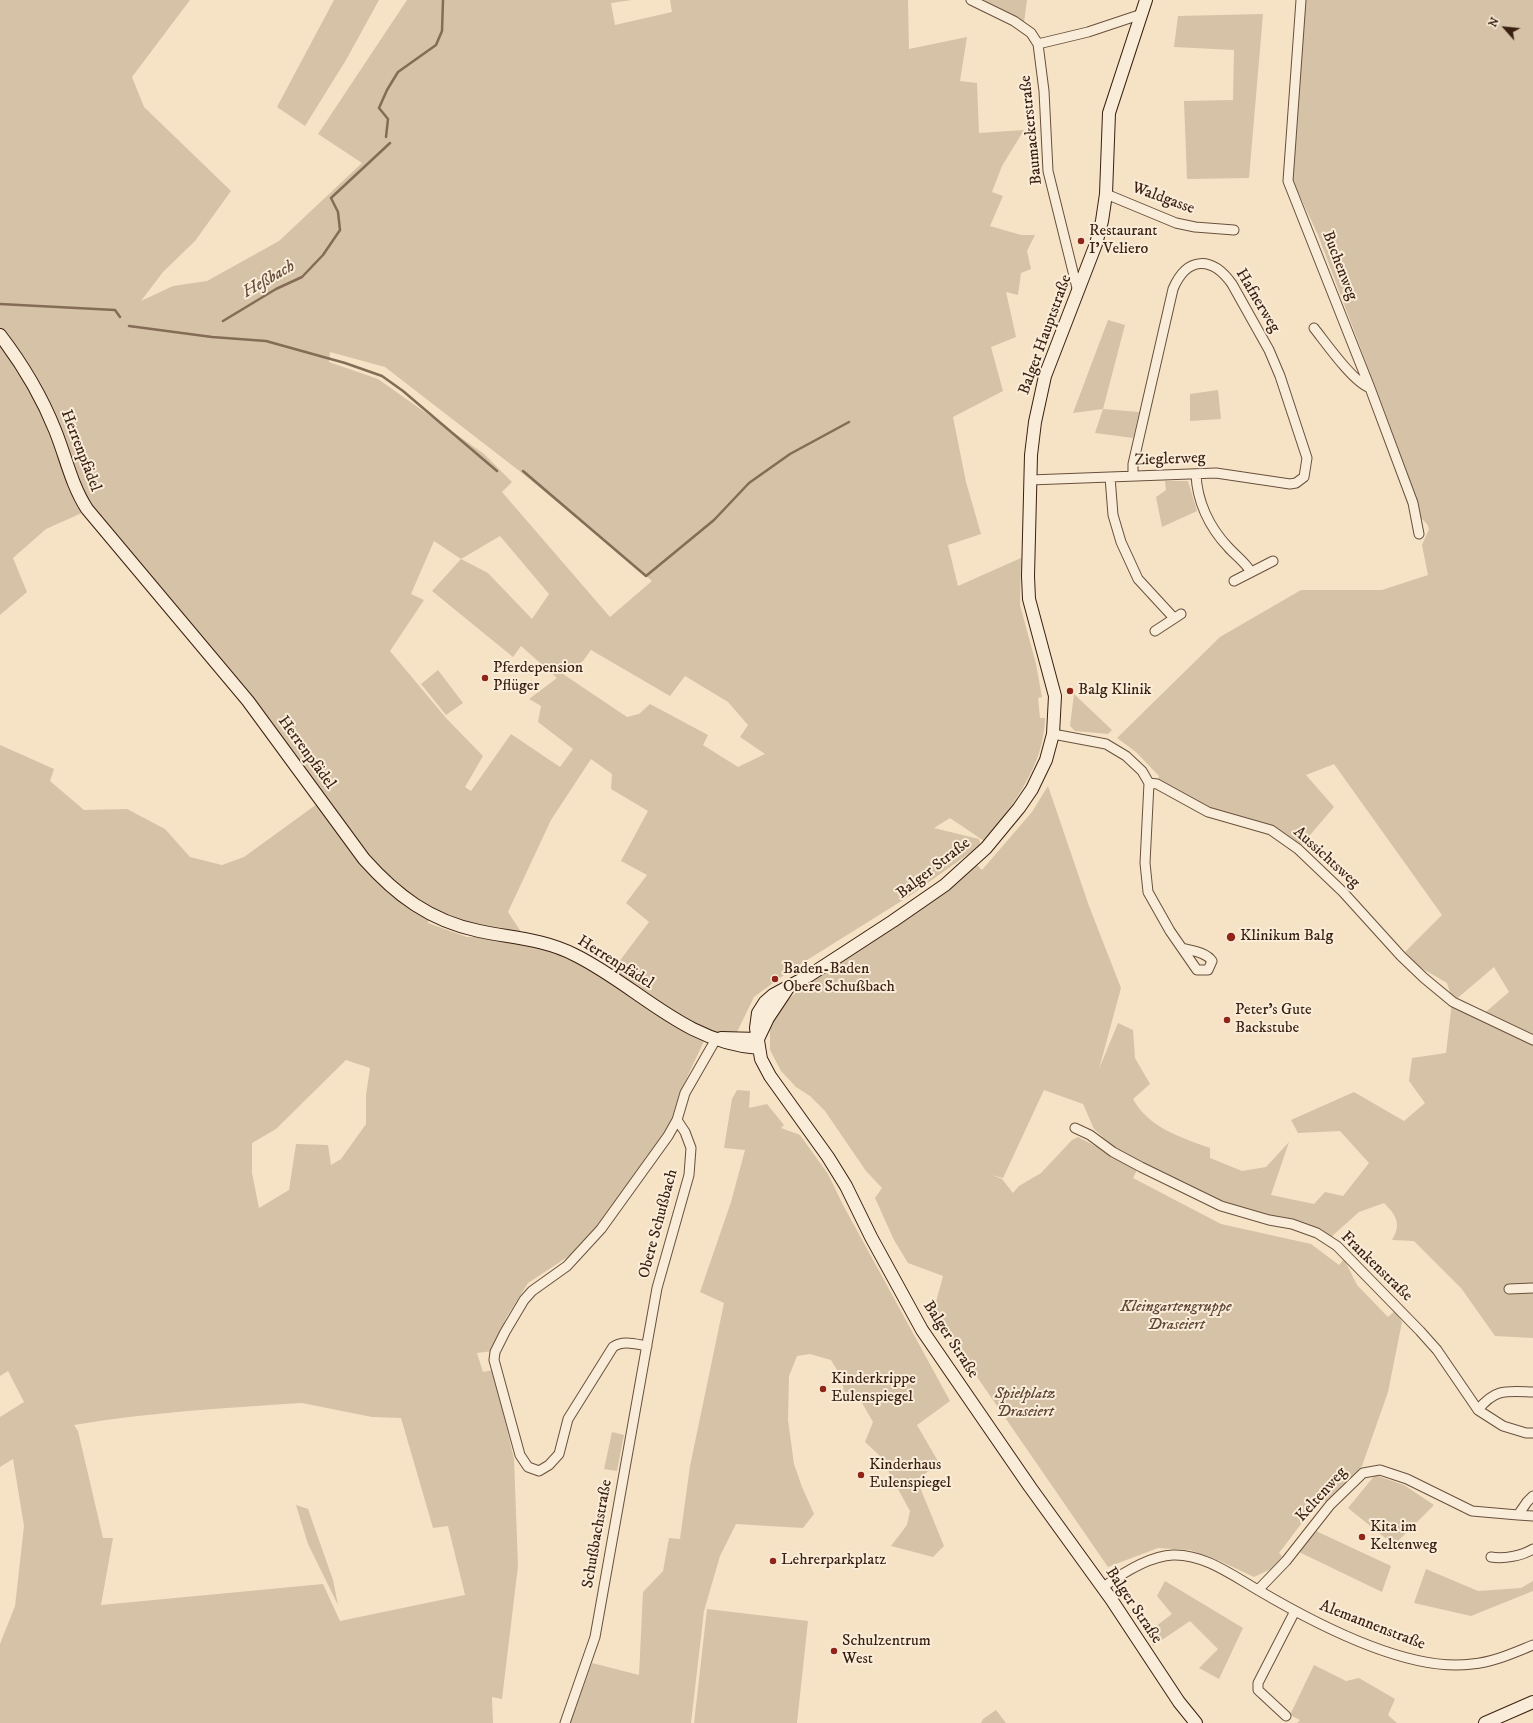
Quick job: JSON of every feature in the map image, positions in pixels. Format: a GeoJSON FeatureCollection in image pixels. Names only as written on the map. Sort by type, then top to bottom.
{"type":"FeatureCollection","features":[{"type":"Feature","properties":{"kind":"street"},"geometry":{"type":"LineString","coordinates":[[971,0],[1014,21],[1031,33],[1038,44],[1088,32],[1142,14]]}},
{"type":"Feature","properties":{"kind":"street","name":"Balger Hauptstraße"},"geometry":{"type":"LineString","coordinates":[[1053,734],[1056,707],[1055,691],[1029,599],[1028,576],[1031,455],[1039,398],[1045,376],[1096,244],[1102,221],[1106,194],[1109,113],[1113,96],[1146,0]]}},
{"type":"Feature","properties":{"kind":"street","name":"Buchenweg"},"geometry":{"type":"LineString","coordinates":[[1301,0],[1288,181],[1370,388],[1413,503],[1420,534]]}},
{"type":"Feature","properties":{"kind":"street","name":"Baumackerstraße"},"geometry":{"type":"LineString","coordinates":[[1038,44],[1044,91],[1048,171],[1078,292]]}},
{"type":"Feature","properties":{"kind":"street","name":"Waldgasse"},"geometry":{"type":"LineString","coordinates":[[1106,194],[1176,222],[1195,227],[1234,230]]}},
{"type":"Feature","properties":{"kind":"street","name":"Hafnerweg"},"geometry":{"type":"LineString","coordinates":[[1133,476],[1133,464],[1173,289],[1182,271],[1197,264],[1213,266],[1226,275],[1269,350],[1307,458],[1305,474]]}},
{"type":"Feature","properties":{"kind":"street"},"geometry":{"type":"LineString","coordinates":[[1314,328],[1342,363],[1362,384],[1370,388]]}},
{"type":"Feature","properties":{"kind":"street","name":"Herrenpfädel"},"geometry":{"type":"LineString","coordinates":[[0,335],[30,377],[44,403],[77,492],[87,509],[248,701],[364,859],[382,880],[407,901],[432,915],[452,923],[473,930],[551,944],[574,954],[594,965],[685,1027],[738,1047],[758,1044]]}},
{"type":"Feature","properties":{"kind":"street","name":"Zieglerweg"},"geometry":{"type":"LineString","coordinates":[[1030,480],[1216,473],[1290,484],[1301,480],[1305,474]]}},
{"type":"Feature","properties":{"kind":"street"},"geometry":{"type":"LineString","coordinates":[[1196,474],[1197,487],[1208,519],[1227,546],[1247,565],[1251,572]]}},
{"type":"Feature","properties":{"kind":"street"},"geometry":{"type":"LineString","coordinates":[[1110,477],[1113,515],[1121,542],[1138,579],[1177,616],[1155,631]]}},
{"type":"Feature","properties":{"kind":"street"},"geometry":{"type":"LineString","coordinates":[[1234,581],[1274,561]]}},
{"type":"Feature","properties":{"kind":"street"},"geometry":{"type":"LineString","coordinates":[[1053,734],[1106,744],[1126,756],[1142,771],[1149,783],[1145,863],[1148,892],[1170,931],[1182,948]]}},
{"type":"Feature","properties":{"kind":"street","name":"Balger Straße"},"geometry":{"type":"LineString","coordinates":[[1053,734],[1046,760],[1032,788],[1003,829],[986,848],[938,890],[822,967],[773,994],[765,1002],[758,1013],[756,1028],[758,1044],[770,1076],[828,1157],[846,1186],[871,1237],[922,1330],[1030,1487],[1102,1588],[1178,1702],[1196,1723]]}},
{"type":"Feature","properties":{"kind":"street","name":"Aussichtsweg"},"geometry":{"type":"LineString","coordinates":[[1149,783],[1157,784],[1208,812],[1271,830],[1298,848],[1343,892],[1401,956],[1428,982],[1453,1002],[1533,1040]]}},
{"type":"Feature","properties":{"kind":"street","name":"Obere Schußbach"},"geometry":{"type":"LineString","coordinates":[[677,1120],[685,1132],[691,1148],[689,1176],[657,1288],[647,1342],[625,1342],[613,1347],[568,1419],[559,1454],[549,1465],[539,1471],[528,1467],[520,1455],[494,1360],[495,1352],[505,1332],[532,1290],[567,1266],[601,1229],[668,1136],[677,1120],[686,1093],[716,1038]]}},
{"type":"Feature","properties":{"kind":"street","name":"Frankenstraße"},"geometry":{"type":"LineString","coordinates":[[1074,1128],[1090,1135],[1113,1152],[1141,1167],[1221,1206],[1269,1220],[1292,1224],[1317,1233],[1337,1246],[1438,1350],[1478,1410],[1503,1426],[1526,1433],[1533,1433]]}},
{"type":"Feature","properties":{"kind":"street"},"geometry":{"type":"LineString","coordinates":[[1509,1289],[1533,1288]]}},
{"type":"Feature","properties":{"kind":"street","name":"Schußbachstraße"},"geometry":{"type":"LineString","coordinates":[[565,1723],[595,1637],[647,1342]]}},
{"type":"Feature","properties":{"kind":"street"},"geometry":{"type":"LineString","coordinates":[[1478,1410],[1487,1398],[1498,1393],[1511,1391],[1533,1392]]}},
{"type":"Feature","properties":{"kind":"street","name":"Keltenweg"},"geometry":{"type":"LineString","coordinates":[[1258,1590],[1286,1561],[1330,1505],[1363,1473],[1380,1470],[1407,1479],[1472,1511],[1533,1516]]}},
{"type":"Feature","properties":{"kind":"street"},"geometry":{"type":"LineString","coordinates":[[1518,1515],[1533,1496]]}},
{"type":"Feature","properties":{"kind":"street"},"geometry":{"type":"LineString","coordinates":[[1491,1557],[1499,1558],[1527,1553],[1533,1549]]}},
{"type":"Feature","properties":{"kind":"street","name":"Alemannenstraße"},"geometry":{"type":"LineString","coordinates":[[1102,1588],[1126,1571],[1151,1560],[1171,1555],[1190,1556],[1223,1569],[1295,1611],[1370,1645],[1424,1663],[1452,1666],[1473,1664],[1498,1659],[1533,1646]]}},
{"type":"Feature","properties":{"kind":"street","name":"Alemannenstraße"},"geometry":{"type":"LineString","coordinates":[[1286,1716],[1258,1690],[1258,1683],[1295,1611]]}},
{"type":"Feature","properties":{"kind":"street"},"geometry":{"type":"LineString","coordinates":[[1485,1723],[1533,1702]]}},
{"type":"Feature","properties":{"kind":"green space"},"geometry":{"type":"Polygon","coordinates":[[[0,0],[190,0],[132,77],[144,107],[231,191],[195,241],[163,272],[141,301],[173,286],[207,281],[279,241],[362,163],[318,134],[407,0],[632,0],[611,3],[615,25],[672,12],[670,0],[908,0],[909,49],[967,37],[960,81],[977,83],[979,133],[1024,130],[1002,166],[992,192],[1003,196],[990,226],[1021,235],[1035,235],[1027,251],[1031,269],[1021,273],[1018,295],[1006,292],[1016,337],[991,347],[1003,391],[953,417],[966,482],[981,534],[948,545],[958,586],[1021,558],[1020,605],[1036,664],[1042,697],[1038,698],[1040,718],[1045,718],[1039,752],[1033,769],[1016,799],[984,841],[950,818],[934,828],[979,839],[981,845],[908,897],[791,970],[754,997],[737,1032],[707,1035],[679,1094],[668,1132],[597,1227],[575,1252],[528,1283],[506,1318],[493,1351],[477,1353],[483,1372],[493,1370],[514,1459],[518,1566],[502,1699],[492,1697],[493,1723],[0,1723],[0,1644],[15,1606],[24,1526],[13,1459],[0,1467],[0,1417],[24,1402],[8,1371],[0,1376],[0,745],[54,769],[50,781],[84,810],[127,809],[165,829],[190,857],[222,865],[244,857],[317,804],[353,853],[392,894],[407,905],[429,917],[428,923],[467,937],[521,937],[465,928],[432,912],[408,897],[367,858],[283,743],[103,523],[81,489],[55,416],[34,375],[0,329],[0,0]],[[330,352],[329,362],[378,379],[484,454],[512,482],[502,492],[610,617],[652,581],[522,473],[385,367],[330,352]],[[500,536],[461,559],[488,573],[532,619],[549,594],[500,536]],[[434,541],[411,594],[424,600],[390,651],[446,718],[483,756],[465,787],[471,791],[511,734],[560,767],[573,749],[538,722],[541,706],[529,699],[557,678],[521,646],[513,657],[432,591],[461,559],[434,541]],[[591,650],[583,661],[563,674],[627,717],[639,714],[650,704],[708,735],[703,745],[738,767],[765,754],[740,737],[748,725],[728,702],[685,676],[670,696],[591,650]],[[591,759],[551,820],[508,912],[525,938],[568,953],[609,975],[649,922],[626,903],[647,875],[621,861],[648,811],[611,789],[612,774],[591,759]],[[346,1060],[276,1129],[252,1143],[252,1173],[259,1208],[289,1190],[296,1144],[328,1145],[331,1165],[341,1159],[366,1124],[366,1095],[370,1068],[346,1060]],[[302,1403],[188,1411],[74,1425],[78,1431],[103,1538],[113,1538],[101,1605],[323,1584],[340,1621],[465,1595],[448,1526],[433,1528],[401,1418],[372,1417],[302,1403]]]}},
{"type":"Feature","properties":{"kind":"green space"},"geometry":{"type":"Polygon","coordinates":[[[334,0],[379,0],[346,60],[305,126],[277,107],[334,0]]]}},
{"type":"Feature","properties":{"kind":"green space"},"geometry":{"type":"Polygon","coordinates":[[[985,0],[1027,0],[1024,23],[984,2],[985,0]]]}},
{"type":"Feature","properties":{"kind":"green space"},"geometry":{"type":"Polygon","coordinates":[[[1305,0],[1533,0],[1533,1338],[1495,1336],[1461,1288],[1414,1241],[1392,1240],[1397,1229],[1397,1224],[1392,1212],[1384,1203],[1359,1212],[1331,1237],[1221,1206],[1116,1149],[1094,1129],[1083,1104],[1044,1090],[1003,1178],[992,1175],[1002,1179],[1013,1193],[1019,1186],[1041,1173],[1072,1140],[1078,1137],[1138,1168],[1133,1178],[1221,1224],[1311,1244],[1339,1265],[1344,1259],[1357,1285],[1388,1317],[1395,1311],[1402,1322],[1388,1392],[1362,1466],[1327,1502],[1321,1498],[1279,1553],[1283,1557],[1271,1569],[1254,1577],[1220,1561],[1190,1550],[1158,1548],[1108,1567],[933,1313],[943,1276],[908,1263],[894,1240],[875,1198],[882,1188],[866,1171],[825,1111],[810,1096],[796,1087],[781,1071],[770,1050],[770,1028],[786,1001],[825,969],[975,863],[982,870],[1032,812],[1048,786],[1089,906],[1121,988],[1099,1069],[1118,1023],[1133,1030],[1135,1058],[1150,1084],[1133,1099],[1140,1109],[1156,1124],[1188,1140],[1210,1148],[1210,1158],[1242,1171],[1266,1167],[1289,1142],[1271,1195],[1314,1204],[1325,1192],[1343,1196],[1369,1163],[1340,1131],[1298,1133],[1291,1120],[1354,1092],[1404,1121],[1425,1103],[1409,1081],[1412,1058],[1446,1053],[1452,1002],[1481,1016],[1509,992],[1494,967],[1453,1002],[1447,983],[1401,956],[1442,915],[1334,764],[1306,775],[1334,807],[1298,849],[1271,830],[1238,821],[1157,784],[1159,776],[1136,752],[1117,738],[1220,637],[1301,590],[1382,590],[1428,575],[1422,545],[1429,529],[1427,524],[1420,517],[1417,500],[1318,235],[1292,179],[1305,0]]]}},
{"type":"Feature","properties":{"kind":"green space"},"geometry":{"type":"Polygon","coordinates":[[[1263,14],[1249,178],[1187,179],[1184,101],[1233,100],[1234,50],[1174,47],[1178,16],[1263,14]]]}},
{"type":"Feature","properties":{"kind":"green space"},"geometry":{"type":"Polygon","coordinates":[[[1108,320],[1125,325],[1103,409],[1073,413],[1108,320]]]}},
{"type":"Feature","properties":{"kind":"green space"},"geometry":{"type":"Polygon","coordinates":[[[0,344],[43,410],[84,512],[46,529],[13,558],[27,592],[0,615],[0,344]]]}},
{"type":"Feature","properties":{"kind":"green space"},"geometry":{"type":"Polygon","coordinates":[[[1218,390],[1221,419],[1190,421],[1190,394],[1218,390]]]}},
{"type":"Feature","properties":{"kind":"green space"},"geometry":{"type":"Polygon","coordinates":[[[1103,409],[1139,412],[1133,438],[1095,433],[1103,409]]]}},
{"type":"Feature","properties":{"kind":"green space"},"geometry":{"type":"Polygon","coordinates":[[[1165,481],[1188,481],[1197,511],[1162,527],[1156,497],[1166,490],[1165,481]]]}},
{"type":"Feature","properties":{"kind":"green space"},"geometry":{"type":"Polygon","coordinates":[[[438,670],[463,703],[446,715],[421,684],[438,670]]]}},
{"type":"Feature","properties":{"kind":"green space"},"geometry":{"type":"Polygon","coordinates":[[[1074,694],[1112,730],[1108,734],[1075,731],[1070,726],[1074,694]]]}},
{"type":"Feature","properties":{"kind":"green space"},"geometry":{"type":"Polygon","coordinates":[[[737,1090],[750,1091],[749,1108],[767,1104],[784,1125],[781,1128],[800,1135],[828,1174],[842,1203],[950,1401],[917,1425],[939,1463],[917,1480],[944,1546],[933,1557],[891,1546],[907,1525],[910,1511],[880,1456],[865,1442],[873,1422],[862,1403],[844,1391],[840,1375],[831,1360],[810,1354],[797,1356],[789,1376],[788,1420],[794,1464],[814,1514],[803,1528],[736,1524],[720,1556],[704,1611],[691,1723],[570,1723],[592,1663],[639,1675],[643,1592],[663,1571],[669,1538],[680,1539],[690,1466],[724,1303],[700,1292],[731,1202],[745,1150],[724,1148],[732,1099],[737,1090]]]}},
{"type":"Feature","properties":{"kind":"green space"},"geometry":{"type":"Polygon","coordinates":[[[612,1432],[624,1435],[617,1471],[604,1469],[612,1432]]]}},
{"type":"Feature","properties":{"kind":"green space"},"geometry":{"type":"Polygon","coordinates":[[[1375,1475],[1404,1485],[1434,1505],[1394,1545],[1348,1508],[1375,1475]]]}},
{"type":"Feature","properties":{"kind":"green space"},"geometry":{"type":"Polygon","coordinates":[[[296,1505],[308,1509],[333,1580],[338,1605],[308,1544],[296,1505]]]}},
{"type":"Feature","properties":{"kind":"green space"},"geometry":{"type":"Polygon","coordinates":[[[1316,1531],[1391,1566],[1382,1592],[1299,1552],[1316,1531]]]}},
{"type":"Feature","properties":{"kind":"green space"},"geometry":{"type":"Polygon","coordinates":[[[1426,1569],[1478,1591],[1521,1588],[1533,1581],[1533,1591],[1471,1616],[1414,1603],[1426,1569]]]}},
{"type":"Feature","properties":{"kind":"green space"},"geometry":{"type":"Polygon","coordinates":[[[1165,1581],[1243,1628],[1219,1679],[1199,1668],[1218,1649],[1190,1621],[1153,1646],[1147,1633],[1172,1614],[1157,1596],[1165,1581]]]}},
{"type":"Feature","properties":{"kind":"green space"},"geometry":{"type":"Polygon","coordinates":[[[707,1609],[808,1621],[797,1723],[694,1723],[707,1609]]]}},
{"type":"Feature","properties":{"kind":"green space"},"geometry":{"type":"Polygon","coordinates":[[[1314,1665],[1346,1681],[1359,1678],[1395,1699],[1388,1715],[1397,1723],[1297,1723],[1300,1720],[1290,1715],[1314,1665]]]}},
{"type":"Feature","properties":{"kind":"green space"},"geometry":{"type":"Polygon","coordinates":[[[996,1710],[1006,1723],[981,1723],[983,1719],[996,1710]]]}},
{"type":"Feature","properties":{"kind":"waterway","name":"Heßbach"},"geometry":{"type":"LineString","coordinates":[[386,137],[388,119],[379,108],[387,90],[398,72],[436,45],[442,31],[443,0]]}},
{"type":"Feature","properties":{"kind":"waterway","name":"Heßbach"},"geometry":{"type":"LineString","coordinates":[[223,321],[276,289],[302,277],[323,255],[340,230],[338,212],[331,198],[390,143]]}},
{"type":"Feature","properties":{"kind":"waterway","name":"Heßbach"},"geometry":{"type":"LineString","coordinates":[[0,304],[115,310],[120,317]]}},
{"type":"Feature","properties":{"kind":"waterway"},"geometry":{"type":"LineString","coordinates":[[129,326],[212,337],[266,341],[345,363],[382,376],[403,391],[497,471]]}},
{"type":"Feature","properties":{"kind":"waterway"},"geometry":{"type":"LineString","coordinates":[[523,471],[646,576],[714,520],[749,483],[790,454],[849,422]]}},
{"type":"Feature","properties":{"kind":"place","name":"Restaurant I' Veliero"},"geometry":{"type":"Point","coordinates":[1081,241]}},
{"type":"Feature","properties":{"kind":"place","name":"Pferdepension Pflüger"},"geometry":{"type":"Point","coordinates":[485,678]}},
{"type":"Feature","properties":{"kind":"place","name":"Balg Klinik"},"geometry":{"type":"Point","coordinates":[1070,691]}},
{"type":"Feature","properties":{"kind":"place","name":"Klinikum Balg"},"geometry":{"type":"Point","coordinates":[1231,937]}},
{"type":"Feature","properties":{"kind":"place","name":"Baden-Baden Obere Schußbach"},"geometry":{"type":"Point","coordinates":[775,979]}},
{"type":"Feature","properties":{"kind":"place","name":"Peter's Gute Backstube"},"geometry":{"type":"Point","coordinates":[1227,1020]}},
{"type":"Feature","properties":{"kind":"place","name":"Kinderkrippe Eulenspiegel"},"geometry":{"type":"Point","coordinates":[823,1389]}},
{"type":"Feature","properties":{"kind":"place","name":"Kinderhaus Eulenspiegel"},"geometry":{"type":"Point","coordinates":[861,1475]}},
{"type":"Feature","properties":{"kind":"place","name":"Kita im Keltenweg"},"geometry":{"type":"Point","coordinates":[1362,1537]}},
{"type":"Feature","properties":{"kind":"place","name":"Lehrerparkplatz"},"geometry":{"type":"Point","coordinates":[773,1561]}},
{"type":"Feature","properties":{"kind":"place","name":"Schulzentrum West"},"geometry":{"type":"Point","coordinates":[834,1651]}},
{"type":"Feature","properties":{"kind":"park label","name":"Kleingartengruppe Draseiert"},"geometry":{"type":"Point","coordinates":[1176,1317]}},
{"type":"Feature","properties":{"kind":"park label","name":"Spielplatz Draseiert"},"geometry":{"type":"Point","coordinates":[1025,1404]}}]}
